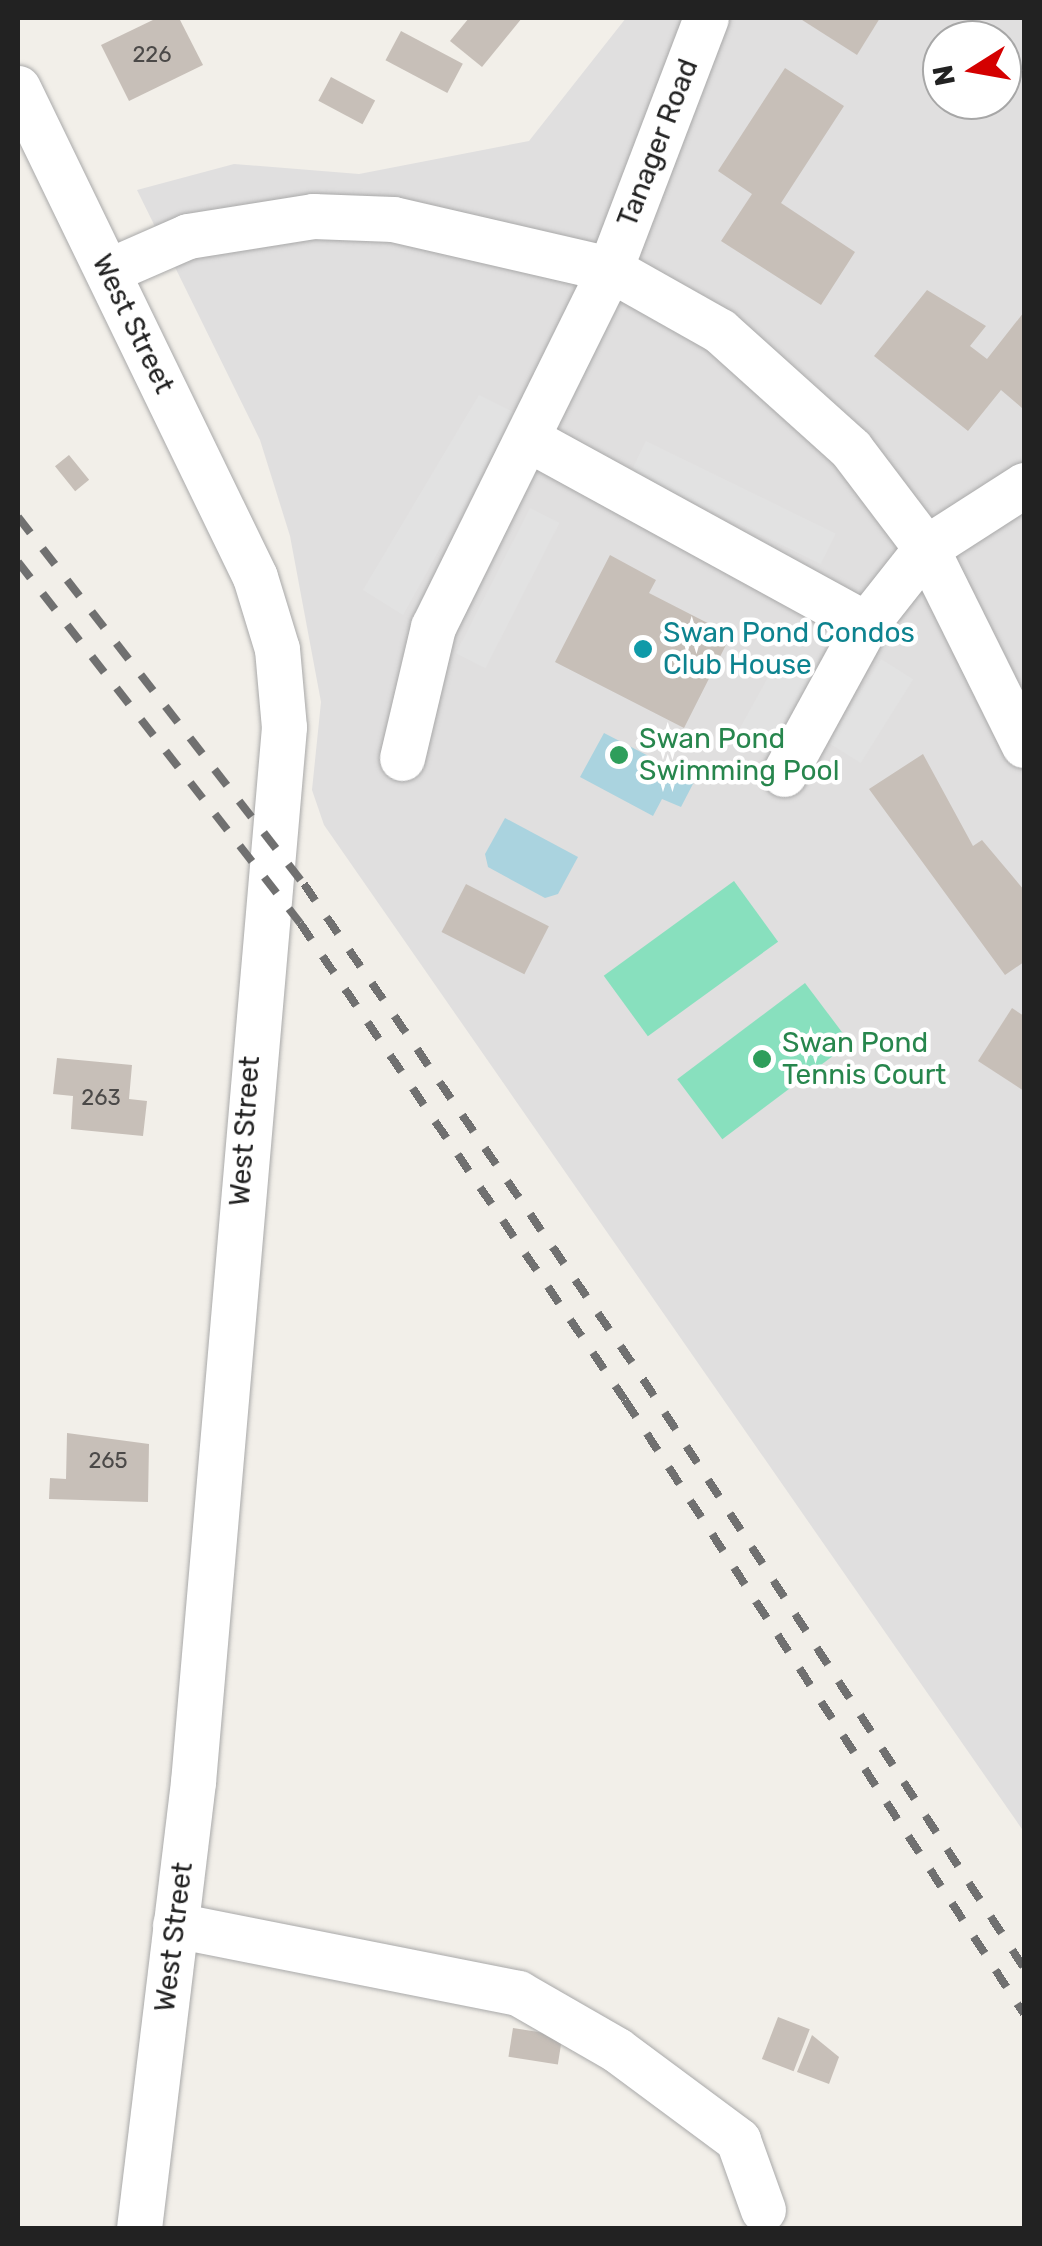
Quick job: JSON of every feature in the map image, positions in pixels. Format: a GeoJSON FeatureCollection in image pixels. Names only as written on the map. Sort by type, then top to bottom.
{"type":"FeatureCollection","features":[{"type":"Feature","properties":{"kind":"street","name":"Tanager Road"},"geometry":{"type":"LineString","coordinates":[[402,758],[433,628],[530,440],[610,269],[706,18]]}},
{"type":"Feature","properties":{"kind":"street","name":"West Street"},"geometry":{"type":"LineString","coordinates":[[18,88],[254,577],[277,649],[284,727],[175,1925],[139,2228]]}},
{"type":"Feature","properties":{"kind":"street"},"geometry":{"type":"LineString","coordinates":[[108,271],[188,236],[313,216],[394,219],[610,269],[720,330],[802,398],[926,548],[1024,745]]}},
{"type":"Feature","properties":{"kind":"street"},"geometry":{"type":"LineString","coordinates":[[530,440],[866,624]]}},
{"type":"Feature","properties":{"kind":"street"},"geometry":{"type":"LineString","coordinates":[[784,774],[866,624],[926,548],[1024,485]]}},
{"type":"Feature","properties":{"kind":"street"},"geometry":{"type":"LineString","coordinates":[[175,1925],[518,1994],[617,2050],[738,2140],[763,2210]]}},
{"type":"Feature","properties":{"kind":"shaded area"},"geometry":{"type":"Polygon","coordinates":[[[626,18],[1024,18],[1024,1832],[324,825],[312,790],[321,702],[290,536],[260,440],[137,190],[234,164],[359,174],[529,141],[626,18]]]}},
{"type":"Feature","properties":{"kind":"shaded area"},"geometry":{"type":"Polygon","coordinates":[[[479,395],[515,413],[403,615],[363,590],[479,395]]]}},
{"type":"Feature","properties":{"kind":"shaded area"},"geometry":{"type":"Polygon","coordinates":[[[646,441],[836,533],[821,564],[631,472],[646,441]]]}},
{"type":"Feature","properties":{"kind":"shaded area"},"geometry":{"type":"Polygon","coordinates":[[[530,508],[559,523],[485,668],[456,653],[530,508]]]}},
{"type":"Feature","properties":{"kind":"shaded area"},"geometry":{"type":"Polygon","coordinates":[[[781,654],[814,672],[768,756],[734,738],[781,654]]]}},
{"type":"Feature","properties":{"kind":"shaded area"},"geometry":{"type":"Polygon","coordinates":[[[881,659],[913,679],[861,763],[829,743],[881,659]]]}},
{"type":"Feature","properties":{"kind":"green space","name":"Swan Pond Tennis Court"},"geometry":{"type":"Polygon","coordinates":[[[734,881],[778,942],[648,1036],[604,976],[734,881]]]}},
{"type":"Feature","properties":{"kind":"green space","name":"Swan Pond Tennis Court"},"geometry":{"type":"Polygon","coordinates":[[[805,983],[850,1043],[722,1139],[677,1079],[805,983]]]}},
{"type":"Feature","properties":{"kind":"water","name":"Swan Pond Swimming Pool"},"geometry":{"type":"Polygon","coordinates":[[[604,733],[695,780],[681,807],[662,799],[653,816],[580,777],[604,733]]]}},
{"type":"Feature","properties":{"kind":"water"},"geometry":{"type":"Polygon","coordinates":[[[505,818],[578,857],[558,894],[545,898],[488,867],[485,854],[505,818]]]}},
{"type":"Feature","properties":{"kind":"building"},"geometry":{"type":"Polygon","coordinates":[[[157,18],[179,18],[203,65],[129,101],[101,45],[157,18]]]}},
{"type":"Feature","properties":{"kind":"building"},"geometry":{"type":"Polygon","coordinates":[[[469,18],[522,18],[482,67],[450,41],[469,18]]]}},
{"type":"Feature","properties":{"kind":"building"},"geometry":{"type":"Polygon","coordinates":[[[799,18],[880,18],[857,55],[799,18]]]}},
{"type":"Feature","properties":{"kind":"building"},"geometry":{"type":"Polygon","coordinates":[[[401,31],[463,64],[447,93],[386,60],[401,31]]]}},
{"type":"Feature","properties":{"kind":"building"},"geometry":{"type":"Polygon","coordinates":[[[785,68],[844,106],[781,203],[855,252],[821,305],[721,241],[752,194],[718,171],[785,68]]]}},
{"type":"Feature","properties":{"kind":"building"},"geometry":{"type":"Polygon","coordinates":[[[331,77],[375,100],[362,124],[318,101],[331,77]]]}},
{"type":"Feature","properties":{"kind":"building"},"geometry":{"type":"Polygon","coordinates":[[[927,290],[986,326],[970,346],[987,359],[1024,312],[1022,408],[1001,390],[968,431],[874,356],[927,290]]]}},
{"type":"Feature","properties":{"kind":"building"},"geometry":{"type":"Polygon","coordinates":[[[69,455],[89,480],[75,491],[55,466],[69,455]]]}},
{"type":"Feature","properties":{"kind":"building","name":"Swan Pond Condos Club House"},"geometry":{"type":"Polygon","coordinates":[[[610,555],[656,580],[649,593],[731,635],[684,728],[555,662],[610,555]]]}},
{"type":"Feature","properties":{"kind":"building"},"geometry":{"type":"Polygon","coordinates":[[[923,754],[973,846],[982,840],[1024,890],[1024,962],[1005,975],[869,789],[923,754]]]}},
{"type":"Feature","properties":{"kind":"building"},"geometry":{"type":"Polygon","coordinates":[[[466,884],[549,926],[524,974],[441,932],[466,884]]]}},
{"type":"Feature","properties":{"kind":"building"},"geometry":{"type":"Polygon","coordinates":[[[1012,1008],[1024,1016],[1024,1091],[978,1061],[1012,1008]]]}},
{"type":"Feature","properties":{"kind":"building"},"geometry":{"type":"Polygon","coordinates":[[[57,1058],[132,1065],[129,1099],[147,1101],[143,1136],[71,1129],[73,1096],[53,1094],[57,1058]]]}},
{"type":"Feature","properties":{"kind":"building"},"geometry":{"type":"Polygon","coordinates":[[[67,1433],[149,1444],[148,1502],[49,1499],[50,1478],[66,1479],[67,1433]]]}},
{"type":"Feature","properties":{"kind":"building"},"geometry":{"type":"Polygon","coordinates":[[[778,2017],[810,2029],[794,2071],[762,2059],[778,2017]]]}},
{"type":"Feature","properties":{"kind":"building"},"geometry":{"type":"Polygon","coordinates":[[[513,2028],[562,2036],[558,2064],[508,2057],[513,2028]]]}},
{"type":"Feature","properties":{"kind":"building"},"geometry":{"type":"Polygon","coordinates":[[[812,2035],[839,2057],[829,2084],[797,2072],[812,2035]]]}},
{"type":"Feature","properties":{"kind":"railway"},"geometry":{"type":"LineString","coordinates":[[18,517],[304,884],[643,1379],[1024,1968]]}},
{"type":"Feature","properties":{"kind":"railway"},"geometry":{"type":"LineString","coordinates":[[18,562],[300,923],[625,1400],[1024,2014]]}},
{"type":"Feature","properties":{"kind":"place","name":"Swan Pond Condos Club House"},"geometry":{"type":"Point","coordinates":[643,649]}},
{"type":"Feature","properties":{"kind":"place","name":"Swan Pond Swimming Pool"},"geometry":{"type":"Point","coordinates":[619,755]}},
{"type":"Feature","properties":{"kind":"place","name":"Swan Pond Tennis Court"},"geometry":{"type":"Point","coordinates":[762,1059]}}]}
